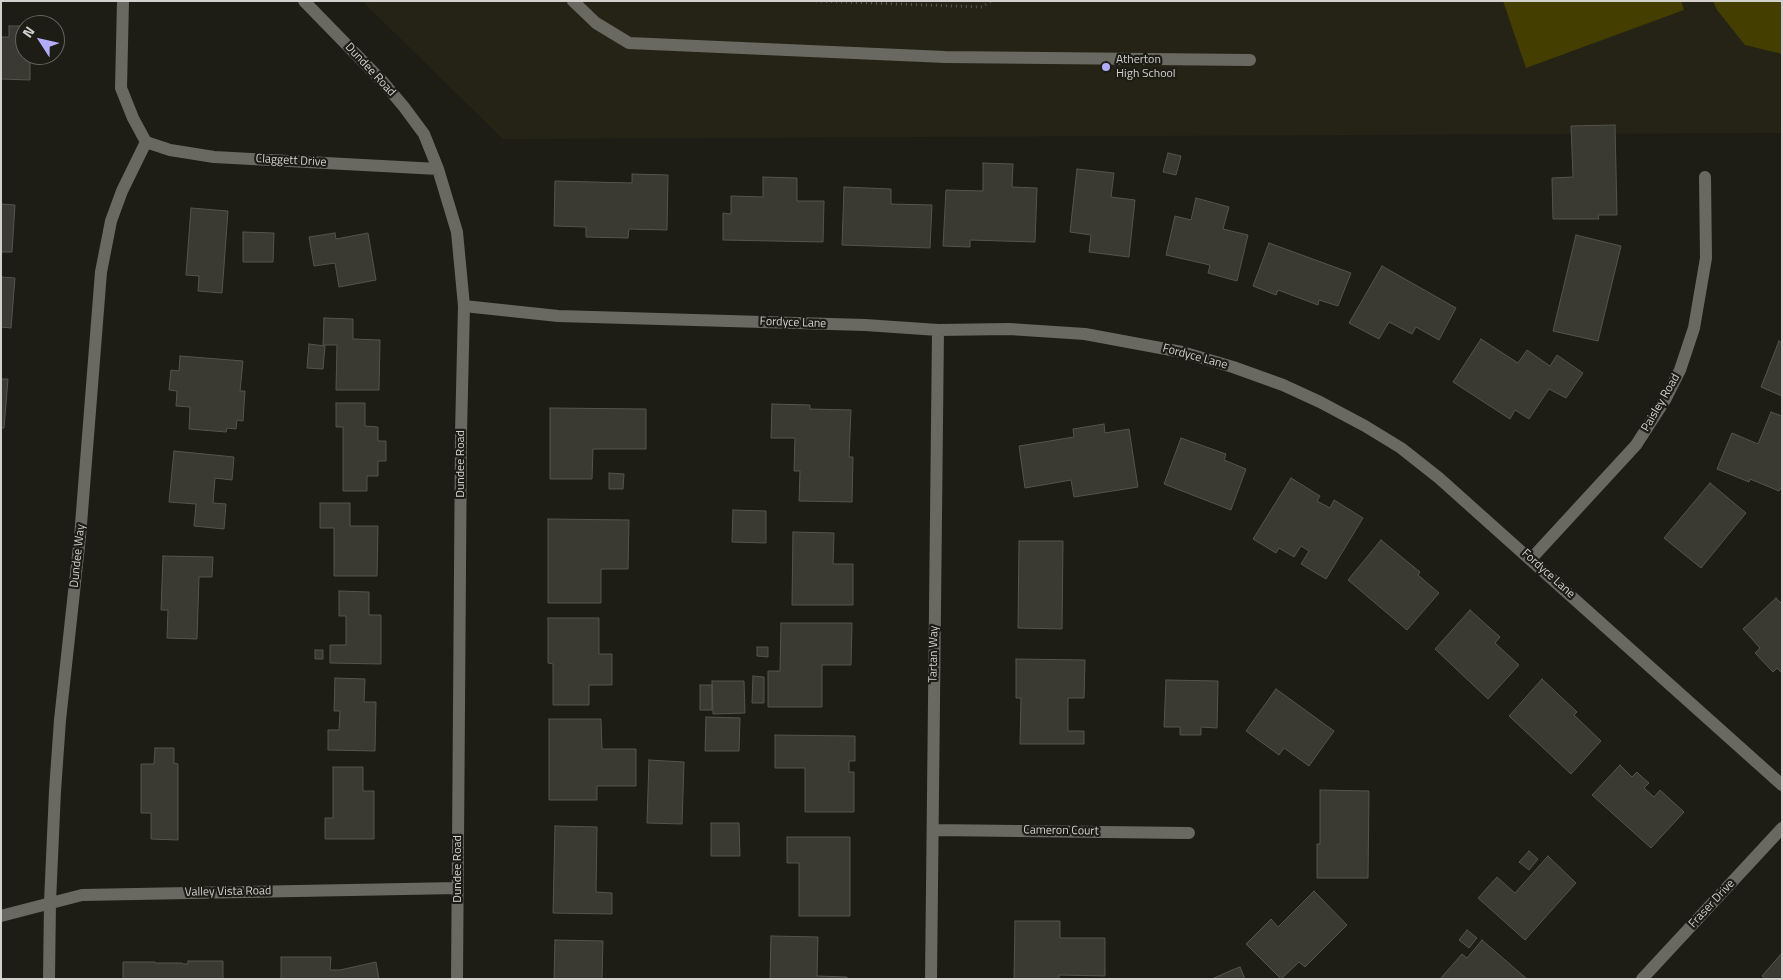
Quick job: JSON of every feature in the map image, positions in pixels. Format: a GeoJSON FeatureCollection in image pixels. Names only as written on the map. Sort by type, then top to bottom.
{"type":"FeatureCollection","features":[{"type":"Feature","properties":{"kind":"street"},"geometry":{"type":"LineString","coordinates":[[123,1],[121,88],[133,118],[146,142]]}},
{"type":"Feature","properties":{"kind":"street","name":"Dundee Road"},"geometry":{"type":"LineString","coordinates":[[304,1],[383,82],[424,134],[438,169],[457,232],[464,306],[461,433],[457,979]]}},
{"type":"Feature","properties":{"kind":"street"},"geometry":{"type":"LineString","coordinates":[[572,1],[596,22],[629,43],[945,57],[1250,60]]}},
{"type":"Feature","properties":{"kind":"street","name":"Claggett Drive"},"geometry":{"type":"LineString","coordinates":[[146,142],[170,150],[214,157],[438,169]]}},
{"type":"Feature","properties":{"kind":"street","name":"Dundee Way"},"geometry":{"type":"LineString","coordinates":[[49,979],[55,790],[80,537],[101,272],[111,220],[122,191],[146,142]]}},
{"type":"Feature","properties":{"kind":"street","name":"Paisley Road"},"geometry":{"type":"LineString","coordinates":[[1531,559],[1636,445],[1665,400],[1680,370],[1694,328],[1706,258],[1705,177]]}},
{"type":"Feature","properties":{"kind":"street","name":"Fordyce Lane"},"geometry":{"type":"LineString","coordinates":[[464,306],[558,316],[865,325],[938,330],[1008,329],[1085,334],[1182,352],[1233,367],[1282,385],[1320,402],[1366,426],[1401,448],[1439,478],[1531,559],[1782,785]]}},
{"type":"Feature","properties":{"kind":"street","name":"Tartan Way"},"geometry":{"type":"LineString","coordinates":[[931,979],[938,330]]}},
{"type":"Feature","properties":{"kind":"street","name":"Fraser Drive"},"geometry":{"type":"LineString","coordinates":[[1642,979],[1782,828]]}},
{"type":"Feature","properties":{"kind":"street","name":"Cameron Court"},"geometry":{"type":"LineString","coordinates":[[933,830],[1188,833]]}},
{"type":"Feature","properties":{"kind":"street","name":"Valley Vista Road"},"geometry":{"type":"LineString","coordinates":[[1,916],[82,895],[458,888]]}},
{"type":"Feature","properties":{"kind":"path"},"geometry":{"type":"LineString","coordinates":[[816,1],[982,7],[991,1]]}},
{"type":"Feature","properties":{"kind":"shaded area","name":"Atherton High School"},"geometry":{"type":"Polygon","coordinates":[[[362,1],[1782,1],[1782,133],[503,139],[362,1]]]}},
{"type":"Feature","properties":{"kind":"shaded area"},"geometry":{"type":"Polygon","coordinates":[[[1503,1],[1681,1],[1684,10],[1526,68],[1503,1]]]}},
{"type":"Feature","properties":{"kind":"shaded area"},"geometry":{"type":"Polygon","coordinates":[[[1713,1],[1782,1],[1782,54],[1745,45],[1717,10],[1713,1]]]}},
{"type":"Feature","properties":{"kind":"building"},"geometry":{"type":"Polygon","coordinates":[[[9,26],[15,26],[15,65],[30,65],[30,80],[1,79],[1,37],[9,37],[9,26]]]}},
{"type":"Feature","properties":{"kind":"building"},"geometry":{"type":"Polygon","coordinates":[[[1615,125],[1617,215],[1598,215],[1599,219],[1553,219],[1552,178],[1573,177],[1571,126],[1615,125]]]}},
{"type":"Feature","properties":{"kind":"building"},"geometry":{"type":"Polygon","coordinates":[[[1168,153],[1181,156],[1176,175],[1163,172],[1168,153]]]}},
{"type":"Feature","properties":{"kind":"building"},"geometry":{"type":"Polygon","coordinates":[[[983,163],[1013,164],[1012,187],[1037,188],[1035,242],[970,240],[970,247],[943,246],[946,190],[983,191],[983,163]]]}},
{"type":"Feature","properties":{"kind":"building"},"geometry":{"type":"Polygon","coordinates":[[[1077,169],[1114,173],[1111,197],[1135,200],[1129,257],[1089,252],[1091,235],[1070,232],[1077,169]]]}},
{"type":"Feature","properties":{"kind":"building"},"geometry":{"type":"Polygon","coordinates":[[[632,174],[668,175],[667,230],[629,229],[628,238],[586,237],[586,227],[554,226],[555,181],[632,183],[632,174]]]}},
{"type":"Feature","properties":{"kind":"building"},"geometry":{"type":"Polygon","coordinates":[[[763,177],[797,178],[797,201],[824,201],[823,242],[723,240],[723,213],[731,214],[731,196],[763,197],[763,177]]]}},
{"type":"Feature","properties":{"kind":"building"},"geometry":{"type":"Polygon","coordinates":[[[844,187],[891,189],[891,204],[932,205],[930,248],[842,245],[844,187]]]}},
{"type":"Feature","properties":{"kind":"building"},"geometry":{"type":"Polygon","coordinates":[[[1196,198],[1229,207],[1223,229],[1248,235],[1237,281],[1208,273],[1210,265],[1166,255],[1175,216],[1191,220],[1196,198]]]}},
{"type":"Feature","properties":{"kind":"building"},"geometry":{"type":"Polygon","coordinates":[[[1,204],[15,205],[12,252],[1,252],[1,204]]]}},
{"type":"Feature","properties":{"kind":"building"},"geometry":{"type":"Polygon","coordinates":[[[191,208],[228,211],[222,293],[198,291],[199,276],[186,275],[191,208]]]}},
{"type":"Feature","properties":{"kind":"building"},"geometry":{"type":"Polygon","coordinates":[[[243,232],[274,233],[273,262],[243,262],[243,232]]]}},
{"type":"Feature","properties":{"kind":"building"},"geometry":{"type":"Polygon","coordinates":[[[335,233],[336,239],[368,233],[376,280],[339,287],[335,263],[314,266],[309,237],[335,233]]]}},
{"type":"Feature","properties":{"kind":"building"},"geometry":{"type":"Polygon","coordinates":[[[1576,235],[1621,246],[1598,341],[1553,331],[1576,235]]]}},
{"type":"Feature","properties":{"kind":"building"},"geometry":{"type":"Polygon","coordinates":[[[1269,243],[1351,273],[1338,306],[1319,300],[1318,305],[1278,290],[1276,295],[1253,286],[1269,243]]]}},
{"type":"Feature","properties":{"kind":"building"},"geometry":{"type":"Polygon","coordinates":[[[1382,266],[1456,308],[1439,340],[1416,327],[1412,334],[1389,322],[1379,339],[1349,323],[1382,266]]]}},
{"type":"Feature","properties":{"kind":"building"},"geometry":{"type":"Polygon","coordinates":[[[1,277],[15,278],[11,328],[1,327],[1,277]]]}},
{"type":"Feature","properties":{"kind":"building"},"geometry":{"type":"Polygon","coordinates":[[[324,318],[353,319],[353,339],[380,340],[379,390],[336,390],[337,345],[323,345],[324,318]]]}},
{"type":"Feature","properties":{"kind":"building"},"geometry":{"type":"Polygon","coordinates":[[[1481,339],[1518,363],[1527,350],[1550,366],[1557,355],[1583,373],[1566,398],[1549,389],[1529,419],[1515,410],[1510,419],[1453,382],[1481,339]]]}},
{"type":"Feature","properties":{"kind":"building"},"geometry":{"type":"Polygon","coordinates":[[[1779,341],[1782,343],[1782,396],[1761,387],[1779,341]]]}},
{"type":"Feature","properties":{"kind":"building"},"geometry":{"type":"Polygon","coordinates":[[[309,344],[325,346],[323,369],[307,368],[309,344]]]}},
{"type":"Feature","properties":{"kind":"building"},"geometry":{"type":"Polygon","coordinates":[[[180,356],[243,361],[240,391],[245,391],[243,421],[237,420],[236,429],[227,428],[226,432],[189,429],[190,407],[176,406],[177,391],[169,390],[171,370],[179,371],[180,356]]]}},
{"type":"Feature","properties":{"kind":"building"},"geometry":{"type":"Polygon","coordinates":[[[1,379],[8,379],[4,428],[1,428],[1,379]]]}},
{"type":"Feature","properties":{"kind":"building"},"geometry":{"type":"Polygon","coordinates":[[[336,403],[365,403],[365,426],[378,427],[378,441],[386,441],[386,461],[378,461],[378,476],[367,476],[367,491],[343,491],[343,427],[336,427],[336,403]]]}},
{"type":"Feature","properties":{"kind":"building"},"geometry":{"type":"Polygon","coordinates":[[[772,404],[810,405],[810,409],[851,410],[849,457],[853,457],[852,502],[799,501],[800,471],[794,471],[795,438],[771,438],[772,404]]]}},
{"type":"Feature","properties":{"kind":"building"},"geometry":{"type":"Polygon","coordinates":[[[550,408],[646,409],[646,449],[593,449],[592,479],[550,479],[550,408]]]}},
{"type":"Feature","properties":{"kind":"building"},"geometry":{"type":"Polygon","coordinates":[[[1771,412],[1782,416],[1782,486],[1779,491],[1750,479],[1749,482],[1717,469],[1732,433],[1758,444],[1771,412]]]}},
{"type":"Feature","properties":{"kind":"building"},"geometry":{"type":"Polygon","coordinates":[[[1104,424],[1105,433],[1129,429],[1138,487],[1074,497],[1071,480],[1025,488],[1019,446],[1074,437],[1073,429],[1104,424]]]}},
{"type":"Feature","properties":{"kind":"building"},"geometry":{"type":"Polygon","coordinates":[[[1181,438],[1226,454],[1224,460],[1246,469],[1231,510],[1164,484],[1181,438]]]}},
{"type":"Feature","properties":{"kind":"building"},"geometry":{"type":"Polygon","coordinates":[[[174,451],[234,457],[232,480],[215,478],[213,503],[226,504],[224,529],[194,526],[196,504],[169,502],[174,451]]]}},
{"type":"Feature","properties":{"kind":"building"},"geometry":{"type":"Polygon","coordinates":[[[609,473],[624,474],[623,489],[609,489],[609,473]]]}},
{"type":"Feature","properties":{"kind":"building"},"geometry":{"type":"Polygon","coordinates":[[[1291,478],[1320,496],[1317,501],[1330,508],[1334,500],[1363,518],[1326,579],[1301,564],[1309,551],[1301,546],[1294,557],[1279,548],[1276,553],[1253,539],[1291,478]]]}},
{"type":"Feature","properties":{"kind":"building"},"geometry":{"type":"Polygon","coordinates":[[[1710,483],[1746,513],[1701,568],[1664,538],[1710,483]]]}},
{"type":"Feature","properties":{"kind":"building"},"geometry":{"type":"Polygon","coordinates":[[[320,503],[350,503],[350,526],[378,526],[377,576],[334,576],[334,528],[320,528],[320,503]]]}},
{"type":"Feature","properties":{"kind":"building"},"geometry":{"type":"Polygon","coordinates":[[[733,510],[766,511],[766,543],[732,542],[733,510]]]}},
{"type":"Feature","properties":{"kind":"building"},"geometry":{"type":"Polygon","coordinates":[[[548,519],[629,520],[628,569],[601,569],[601,603],[548,603],[548,519]]]}},
{"type":"Feature","properties":{"kind":"building"},"geometry":{"type":"Polygon","coordinates":[[[793,532],[834,533],[833,564],[853,564],[853,605],[792,605],[793,532]]]}},
{"type":"Feature","properties":{"kind":"building"},"geometry":{"type":"Polygon","coordinates":[[[1381,540],[1420,572],[1418,575],[1439,593],[1407,630],[1348,580],[1381,540]]]}},
{"type":"Feature","properties":{"kind":"building"},"geometry":{"type":"Polygon","coordinates":[[[1019,541],[1063,541],[1062,629],[1018,628],[1019,541]]]}},
{"type":"Feature","properties":{"kind":"building"},"geometry":{"type":"Polygon","coordinates":[[[163,556],[213,557],[212,577],[199,577],[197,639],[167,638],[168,610],[161,610],[163,556]]]}},
{"type":"Feature","properties":{"kind":"building"},"geometry":{"type":"Polygon","coordinates":[[[339,591],[369,592],[369,615],[381,615],[381,664],[330,663],[330,645],[346,645],[346,616],[339,616],[339,591]]]}},
{"type":"Feature","properties":{"kind":"building"},"geometry":{"type":"Polygon","coordinates":[[[1776,598],[1782,604],[1782,673],[1777,668],[1773,672],[1755,653],[1760,648],[1743,629],[1776,598]]]}},
{"type":"Feature","properties":{"kind":"building"},"geometry":{"type":"Polygon","coordinates":[[[1470,610],[1500,637],[1495,643],[1519,665],[1488,699],[1435,649],[1470,610]]]}},
{"type":"Feature","properties":{"kind":"building"},"geometry":{"type":"Polygon","coordinates":[[[548,618],[599,618],[599,654],[612,654],[612,685],[589,685],[589,705],[553,705],[553,664],[548,663],[548,618]]]}},
{"type":"Feature","properties":{"kind":"building"},"geometry":{"type":"Polygon","coordinates":[[[781,623],[852,623],[851,665],[822,665],[822,707],[768,707],[768,671],[780,671],[781,623]]]}},
{"type":"Feature","properties":{"kind":"building"},"geometry":{"type":"Polygon","coordinates":[[[757,647],[768,647],[768,657],[757,656],[757,647]]]}},
{"type":"Feature","properties":{"kind":"building"},"geometry":{"type":"Polygon","coordinates":[[[315,650],[323,650],[323,659],[315,659],[315,650]]]}},
{"type":"Feature","properties":{"kind":"building"},"geometry":{"type":"Polygon","coordinates":[[[1016,659],[1085,660],[1084,698],[1068,698],[1068,731],[1084,731],[1084,744],[1020,744],[1021,698],[1016,698],[1016,659]]]}},
{"type":"Feature","properties":{"kind":"building"},"geometry":{"type":"Polygon","coordinates":[[[753,676],[764,677],[764,703],[752,703],[753,676]]]}},
{"type":"Feature","properties":{"kind":"building"},"geometry":{"type":"Polygon","coordinates":[[[335,678],[365,679],[364,702],[376,702],[375,751],[328,750],[328,730],[339,730],[340,711],[334,711],[335,678]]]}},
{"type":"Feature","properties":{"kind":"building"},"geometry":{"type":"Polygon","coordinates":[[[1542,679],[1577,712],[1574,715],[1601,741],[1571,774],[1509,716],[1542,679]]]}},
{"type":"Feature","properties":{"kind":"building"},"geometry":{"type":"Polygon","coordinates":[[[1166,680],[1218,681],[1217,728],[1201,727],[1201,735],[1180,735],[1180,727],[1164,727],[1166,680]]]}},
{"type":"Feature","properties":{"kind":"building"},"geometry":{"type":"Polygon","coordinates":[[[712,681],[744,681],[745,713],[713,714],[712,681]]]}},
{"type":"Feature","properties":{"kind":"building"},"geometry":{"type":"Polygon","coordinates":[[[700,685],[712,685],[712,710],[700,710],[700,685]]]}},
{"type":"Feature","properties":{"kind":"building"},"geometry":{"type":"Polygon","coordinates":[[[1276,689],[1334,731],[1309,766],[1284,748],[1279,755],[1246,731],[1276,689]]]}},
{"type":"Feature","properties":{"kind":"building"},"geometry":{"type":"Polygon","coordinates":[[[706,717],[740,718],[739,751],[705,751],[706,717]]]}},
{"type":"Feature","properties":{"kind":"building"},"geometry":{"type":"Polygon","coordinates":[[[549,719],[601,719],[602,749],[636,749],[636,786],[597,786],[597,800],[549,800],[549,719]]]}},
{"type":"Feature","properties":{"kind":"building"},"geometry":{"type":"Polygon","coordinates":[[[775,735],[855,736],[855,761],[849,761],[849,772],[854,772],[854,812],[805,812],[805,768],[775,768],[775,735]]]}},
{"type":"Feature","properties":{"kind":"building"},"geometry":{"type":"Polygon","coordinates":[[[155,748],[174,748],[174,763],[178,764],[178,840],[151,839],[151,813],[141,813],[141,764],[154,764],[155,748]]]}},
{"type":"Feature","properties":{"kind":"building"},"geometry":{"type":"Polygon","coordinates":[[[649,760],[684,762],[682,824],[647,823],[649,760]]]}},
{"type":"Feature","properties":{"kind":"building"},"geometry":{"type":"Polygon","coordinates":[[[1620,765],[1632,777],[1637,772],[1649,783],[1644,788],[1654,797],[1660,790],[1684,812],[1651,848],[1592,795],[1620,765]]]}},
{"type":"Feature","properties":{"kind":"building"},"geometry":{"type":"Polygon","coordinates":[[[333,767],[363,767],[363,791],[374,791],[374,839],[325,839],[325,818],[333,818],[333,767]]]}},
{"type":"Feature","properties":{"kind":"building"},"geometry":{"type":"Polygon","coordinates":[[[1320,790],[1369,791],[1368,878],[1317,878],[1317,844],[1320,844],[1320,790]]]}},
{"type":"Feature","properties":{"kind":"building"},"geometry":{"type":"Polygon","coordinates":[[[711,823],[739,823],[740,856],[711,856],[711,823]]]}},
{"type":"Feature","properties":{"kind":"building"},"geometry":{"type":"Polygon","coordinates":[[[555,826],[597,827],[596,892],[612,893],[612,914],[553,913],[555,826]]]}},
{"type":"Feature","properties":{"kind":"building"},"geometry":{"type":"Polygon","coordinates":[[[787,837],[850,837],[850,916],[799,916],[799,863],[787,863],[787,837]]]}},
{"type":"Feature","properties":{"kind":"building"},"geometry":{"type":"Polygon","coordinates":[[[1529,851],[1538,859],[1529,870],[1519,862],[1529,851]]]}},
{"type":"Feature","properties":{"kind":"building"},"geometry":{"type":"Polygon","coordinates":[[[1548,856],[1576,883],[1525,940],[1478,898],[1497,877],[1515,893],[1548,856]]]}},
{"type":"Feature","properties":{"kind":"building"},"geometry":{"type":"Polygon","coordinates":[[[1314,891],[1347,925],[1305,967],[1299,962],[1281,979],[1246,944],[1271,919],[1278,927],[1314,891]]]}},
{"type":"Feature","properties":{"kind":"building"},"geometry":{"type":"Polygon","coordinates":[[[1015,921],[1060,921],[1060,938],[1105,938],[1105,976],[1059,975],[1059,979],[1014,979],[1015,921]]]}},
{"type":"Feature","properties":{"kind":"building"},"geometry":{"type":"Polygon","coordinates":[[[1467,930],[1477,938],[1469,948],[1459,940],[1467,930]]]}},
{"type":"Feature","properties":{"kind":"building"},"geometry":{"type":"Polygon","coordinates":[[[771,936],[818,937],[817,976],[847,977],[847,979],[770,979],[771,936]]]}},
{"type":"Feature","properties":{"kind":"building"},"geometry":{"type":"Polygon","coordinates":[[[555,940],[603,941],[602,979],[554,979],[555,940]]]}},
{"type":"Feature","properties":{"kind":"building"},"geometry":{"type":"Polygon","coordinates":[[[1482,940],[1527,979],[1440,979],[1462,954],[1467,958],[1482,940]]]}},
{"type":"Feature","properties":{"kind":"building"},"geometry":{"type":"Polygon","coordinates":[[[1782,953],[1782,979],[1765,979],[1762,976],[1782,953]]]}},
{"type":"Feature","properties":{"kind":"building"},"geometry":{"type":"Polygon","coordinates":[[[281,957],[331,957],[330,970],[340,970],[376,962],[379,979],[281,979],[281,957]]]}},
{"type":"Feature","properties":{"kind":"building"},"geometry":{"type":"Polygon","coordinates":[[[188,961],[223,961],[223,979],[123,979],[123,962],[188,964],[188,961]]]}},
{"type":"Feature","properties":{"kind":"building"},"geometry":{"type":"Polygon","coordinates":[[[1240,967],[1245,979],[1212,979],[1232,970],[1240,967]]]}},
{"type":"Feature","properties":{"kind":"place","name":"Atherton High School"},"geometry":{"type":"Point","coordinates":[1106,67]}}]}
